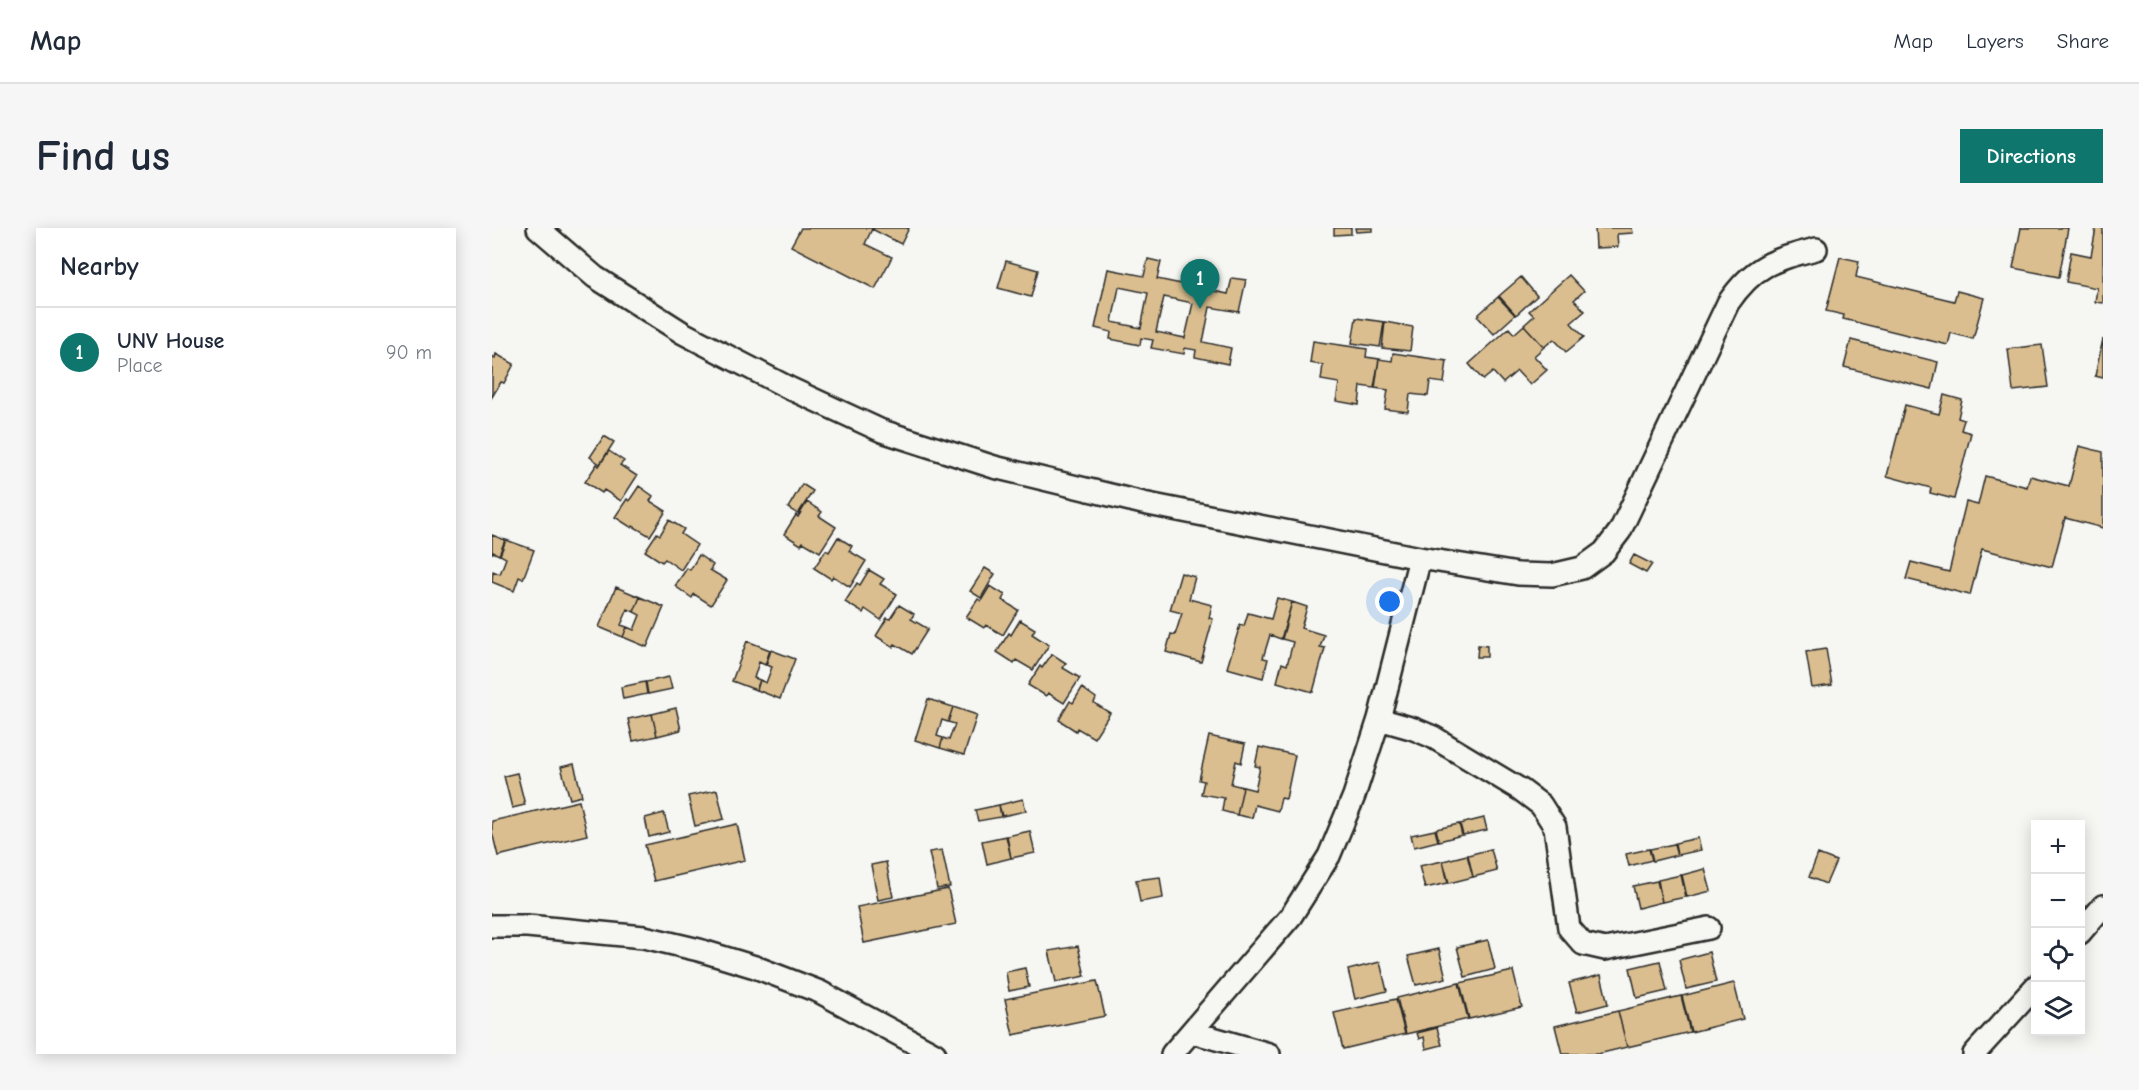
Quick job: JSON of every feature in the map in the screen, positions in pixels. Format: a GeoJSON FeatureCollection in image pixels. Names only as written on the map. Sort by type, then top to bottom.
{"type":"FeatureCollection","features":[{"type":"Feature","properties":{"kind":"street"},"geometry":{"type":"LineString","coordinates":[[538,228],[595,277],[683,333],[789,388],[882,431],[994,467],[1143,503],[1420,558],[1518,574],[1552,575],[1582,568],[1604,552],[1624,523],[1728,303],[1742,284],[1761,268],[1816,249]]}},
{"type":"Feature","properties":{"kind":"street"},"geometry":{"type":"LineString","coordinates":[[1172,1054],[1292,915],[1329,856],[1354,796],[1379,719],[1420,558]]}},
{"type":"Feature","properties":{"kind":"street"},"geometry":{"type":"LineString","coordinates":[[1379,719],[1433,737],[1521,790],[1541,805],[1555,826],[1569,928],[1583,944],[1605,949],[1709,928]]}},
{"type":"Feature","properties":{"kind":"street"},"geometry":{"type":"LineString","coordinates":[[2084,928],[2103,906]]}},
{"type":"Feature","properties":{"kind":"street"},"geometry":{"type":"LineString","coordinates":[[492,926],[526,926],[644,937],[699,950],[755,967],[820,992],[935,1054]]}},
{"type":"Feature","properties":{"kind":"street"},"geometry":{"type":"LineString","coordinates":[[1974,1054],[2031,991]]}},
{"type":"Feature","properties":{"kind":"street"},"geometry":{"type":"LineString","coordinates":[[1192,1032],[1269,1054]]}},
{"type":"Feature","properties":{"kind":"building"},"geometry":{"type":"Polygon","coordinates":[[[801,228],[909,228],[901,244],[872,229],[865,244],[892,257],[875,289],[791,246],[801,228]]]}},
{"type":"Feature","properties":{"kind":"building"},"geometry":{"type":"Polygon","coordinates":[[[1334,228],[1351,228],[1351,234],[1334,235],[1334,228]]]}},
{"type":"Feature","properties":{"kind":"building"},"geometry":{"type":"Polygon","coordinates":[[[1355,228],[1372,228],[1372,231],[1356,232],[1355,228]]]}},
{"type":"Feature","properties":{"kind":"building"},"geometry":{"type":"Polygon","coordinates":[[[1595,228],[1632,228],[1633,233],[1617,234],[1618,247],[1596,248],[1595,228]]]}},
{"type":"Feature","properties":{"kind":"building"},"geometry":{"type":"Polygon","coordinates":[[[2021,228],[2068,228],[2059,277],[2013,268],[2021,228]]]}},
{"type":"Feature","properties":{"kind":"building"},"geometry":{"type":"Polygon","coordinates":[[[2096,228],[2103,228],[2103,303],[2095,302],[2097,288],[2066,282],[2071,252],[2091,256],[2096,228]]]}},
{"type":"Feature","properties":{"kind":"building"},"geometry":{"type":"Polygon","coordinates":[[[1840,257],[1859,261],[1856,277],[1954,301],[1957,291],[1984,298],[1973,339],[1951,333],[1948,345],[1843,319],[1844,315],[1826,311],[1840,257]]]}},
{"type":"Feature","properties":{"kind":"building"},"geometry":{"type":"Polygon","coordinates":[[[1148,259],[1161,262],[1157,279],[1186,285],[1190,268],[1203,271],[1200,288],[1228,294],[1232,278],[1246,280],[1239,312],[1210,307],[1203,342],[1231,348],[1228,364],[1195,357],[1196,350],[1185,348],[1184,354],[1151,348],[1153,340],[1141,338],[1140,345],[1110,339],[1111,332],[1095,328],[1108,269],[1144,276],[1148,259]],[[1119,287],[1112,322],[1141,328],[1148,293],[1119,287]],[[1164,297],[1156,332],[1185,338],[1193,303],[1164,297]]]}},
{"type":"Feature","properties":{"kind":"building"},"geometry":{"type":"Polygon","coordinates":[[[1006,261],[1038,270],[1031,297],[998,288],[1006,261]]]}},
{"type":"Feature","properties":{"kind":"building"},"geometry":{"type":"Polygon","coordinates":[[[1569,275],[1584,291],[1574,300],[1585,311],[1571,323],[1584,337],[1566,352],[1554,339],[1544,347],[1524,325],[1534,316],[1529,311],[1569,275]]]}},
{"type":"Feature","properties":{"kind":"building"},"geometry":{"type":"Polygon","coordinates":[[[1521,277],[1537,296],[1516,315],[1499,296],[1521,277]]]}},
{"type":"Feature","properties":{"kind":"building"},"geometry":{"type":"Polygon","coordinates":[[[1498,297],[1515,315],[1494,334],[1477,316],[1498,297]]]}},
{"type":"Feature","properties":{"kind":"building"},"geometry":{"type":"Polygon","coordinates":[[[1356,318],[1384,322],[1380,347],[1352,343],[1356,318]]]}},
{"type":"Feature","properties":{"kind":"building"},"geometry":{"type":"Polygon","coordinates":[[[1385,322],[1413,327],[1410,351],[1382,348],[1385,322]]]}},
{"type":"Feature","properties":{"kind":"building"},"geometry":{"type":"Polygon","coordinates":[[[1524,325],[1544,347],[1534,356],[1547,370],[1530,385],[1517,371],[1503,383],[1493,372],[1483,380],[1469,364],[1509,328],[1514,334],[1524,325]]]}},
{"type":"Feature","properties":{"kind":"building"},"geometry":{"type":"Polygon","coordinates":[[[2103,339],[2103,378],[2095,376],[2103,339]]]}},
{"type":"Feature","properties":{"kind":"building"},"geometry":{"type":"Polygon","coordinates":[[[1851,340],[1938,362],[1932,389],[1844,367],[1851,340]]]}},
{"type":"Feature","properties":{"kind":"building"},"geometry":{"type":"Polygon","coordinates":[[[1313,341],[1367,349],[1366,357],[1379,359],[1374,388],[1361,386],[1359,405],[1336,401],[1339,383],[1321,380],[1323,365],[1310,363],[1313,341]]]}},
{"type":"Feature","properties":{"kind":"building"},"geometry":{"type":"Polygon","coordinates":[[[2042,345],[2048,387],[2013,391],[2008,349],[2042,345]]]}},
{"type":"Feature","properties":{"kind":"building"},"geometry":{"type":"Polygon","coordinates":[[[1393,353],[1447,361],[1444,383],[1430,381],[1428,396],[1410,394],[1408,412],[1385,409],[1388,390],[1375,388],[1379,359],[1392,361],[1393,353]]]}},
{"type":"Feature","properties":{"kind":"building"},"geometry":{"type":"Polygon","coordinates":[[[496,354],[514,364],[504,383],[501,382],[492,397],[492,356],[495,358],[496,354]]]}},
{"type":"Feature","properties":{"kind":"building"},"geometry":{"type":"Polygon","coordinates":[[[1944,395],[1962,400],[1958,418],[1964,420],[1961,430],[1971,433],[1954,499],[1930,493],[1931,488],[1887,476],[1905,405],[1939,414],[1944,395]]]}},
{"type":"Feature","properties":{"kind":"building"},"geometry":{"type":"Polygon","coordinates":[[[604,436],[614,442],[600,464],[590,457],[604,436]]]}},
{"type":"Feature","properties":{"kind":"building"},"geometry":{"type":"Polygon","coordinates":[[[2079,446],[2103,452],[2103,528],[2065,518],[2052,567],[1982,549],[1970,595],[1906,579],[1911,562],[1949,572],[1966,502],[1978,505],[1985,476],[2027,487],[2030,476],[2069,486],[2079,446]]]}},
{"type":"Feature","properties":{"kind":"building"},"geometry":{"type":"Polygon","coordinates":[[[609,451],[624,461],[620,465],[637,476],[621,501],[585,482],[609,451]]]}},
{"type":"Feature","properties":{"kind":"building"},"geometry":{"type":"Polygon","coordinates":[[[802,484],[813,491],[798,514],[788,508],[802,484]]]}},
{"type":"Feature","properties":{"kind":"building"},"geometry":{"type":"Polygon","coordinates":[[[639,486],[653,496],[650,501],[666,511],[650,536],[615,517],[639,486]]]}},
{"type":"Feature","properties":{"kind":"building"},"geometry":{"type":"Polygon","coordinates":[[[807,502],[822,512],[819,516],[836,527],[820,552],[803,542],[801,545],[784,534],[807,502]]]}},
{"type":"Feature","properties":{"kind":"building"},"geometry":{"type":"Polygon","coordinates":[[[669,520],[684,529],[681,534],[697,545],[681,570],[665,559],[662,562],[645,551],[657,533],[660,535],[669,520]]]}},
{"type":"Feature","properties":{"kind":"building"},"geometry":{"type":"Polygon","coordinates":[[[492,535],[505,540],[499,555],[493,552],[492,554],[492,535]]]}},
{"type":"Feature","properties":{"kind":"building"},"geometry":{"type":"Polygon","coordinates":[[[838,537],[852,546],[849,551],[866,561],[850,587],[814,568],[826,550],[829,552],[838,537]]]}},
{"type":"Feature","properties":{"kind":"building"},"geometry":{"type":"Polygon","coordinates":[[[506,540],[534,550],[523,579],[519,577],[514,591],[492,582],[493,571],[500,574],[506,558],[500,555],[506,540]]]}},
{"type":"Feature","properties":{"kind":"building"},"geometry":{"type":"Polygon","coordinates":[[[699,555],[713,565],[710,570],[727,580],[711,605],[694,594],[692,598],[675,586],[687,568],[690,570],[699,555]]]}},
{"type":"Feature","properties":{"kind":"building"},"geometry":{"type":"Polygon","coordinates":[[[1634,555],[1652,564],[1646,573],[1629,564],[1634,555]]]}},
{"type":"Feature","properties":{"kind":"building"},"geometry":{"type":"Polygon","coordinates":[[[985,568],[995,574],[981,598],[970,591],[985,568]]]}},
{"type":"Feature","properties":{"kind":"building"},"geometry":{"type":"Polygon","coordinates":[[[869,570],[884,579],[880,584],[897,594],[881,620],[865,609],[863,613],[845,602],[869,570]]]}},
{"type":"Feature","properties":{"kind":"building"},"geometry":{"type":"Polygon","coordinates":[[[1181,573],[1195,577],[1189,599],[1212,605],[1209,618],[1213,619],[1201,662],[1166,652],[1171,634],[1175,635],[1182,613],[1170,610],[1181,573]]]}},
{"type":"Feature","properties":{"kind":"building"},"geometry":{"type":"Polygon","coordinates":[[[990,586],[1005,595],[1002,600],[1018,610],[1003,635],[986,625],[984,628],[966,617],[978,599],[981,601],[990,586]]]}},
{"type":"Feature","properties":{"kind":"building"},"geometry":{"type":"Polygon","coordinates":[[[616,587],[640,597],[634,612],[628,609],[621,625],[627,627],[623,637],[599,627],[616,587]]]}},
{"type":"Feature","properties":{"kind":"building"},"geometry":{"type":"Polygon","coordinates":[[[640,597],[664,607],[647,647],[623,637],[627,627],[634,630],[640,615],[634,612],[640,597]]]}},
{"type":"Feature","properties":{"kind":"building"},"geometry":{"type":"Polygon","coordinates":[[[1277,598],[1292,602],[1281,639],[1270,635],[1263,658],[1268,659],[1263,678],[1227,668],[1240,625],[1244,626],[1248,613],[1271,619],[1277,598]]]}},
{"type":"Feature","properties":{"kind":"building"},"geometry":{"type":"Polygon","coordinates":[[[1292,602],[1307,607],[1301,628],[1324,635],[1320,647],[1325,648],[1313,692],[1277,682],[1282,663],[1287,665],[1293,642],[1282,639],[1292,602]]]}},
{"type":"Feature","properties":{"kind":"building"},"geometry":{"type":"Polygon","coordinates":[[[899,605],[914,614],[911,619],[928,629],[912,654],[895,644],[893,647],[876,636],[887,618],[890,619],[899,605]]]}},
{"type":"Feature","properties":{"kind":"building"},"geometry":{"type":"Polygon","coordinates":[[[1020,620],[1035,629],[1032,634],[1049,645],[1033,670],[1016,660],[1014,663],[997,652],[1020,620]]]}},
{"type":"Feature","properties":{"kind":"building"},"geometry":{"type":"Polygon","coordinates":[[[747,641],[770,650],[765,665],[759,662],[754,678],[760,680],[756,690],[732,681],[747,641]]]}},
{"type":"Feature","properties":{"kind":"building"},"geometry":{"type":"Polygon","coordinates":[[[1478,645],[1487,646],[1487,657],[1477,657],[1478,645]]]}},
{"type":"Feature","properties":{"kind":"building"},"geometry":{"type":"Polygon","coordinates":[[[1826,649],[1832,685],[1812,688],[1806,652],[1826,649]]]}},
{"type":"Feature","properties":{"kind":"building"},"geometry":{"type":"Polygon","coordinates":[[[771,650],[795,659],[780,699],[757,690],[760,680],[766,683],[772,667],[766,665],[771,650]]]}},
{"type":"Feature","properties":{"kind":"building"},"geometry":{"type":"Polygon","coordinates":[[[1052,654],[1066,663],[1063,668],[1080,678],[1064,703],[1028,685],[1040,666],[1042,668],[1052,654]]]}},
{"type":"Feature","properties":{"kind":"building"},"geometry":{"type":"Polygon","coordinates":[[[669,677],[672,689],[648,694],[646,682],[669,677]]]}},
{"type":"Feature","properties":{"kind":"building"},"geometry":{"type":"Polygon","coordinates":[[[645,682],[647,694],[623,699],[621,687],[645,682]]]}},
{"type":"Feature","properties":{"kind":"building"},"geometry":{"type":"Polygon","coordinates":[[[1082,688],[1096,698],[1094,703],[1110,713],[1094,738],[1077,728],[1076,731],[1059,720],[1070,701],[1073,703],[1082,688]]]}},
{"type":"Feature","properties":{"kind":"building"},"geometry":{"type":"Polygon","coordinates":[[[928,699],[953,707],[948,722],[942,720],[937,736],[943,738],[940,748],[915,740],[928,699]]]}},
{"type":"Feature","properties":{"kind":"building"},"geometry":{"type":"Polygon","coordinates":[[[953,707],[977,715],[964,755],[940,748],[943,738],[949,740],[955,724],[948,722],[953,707]]]}},
{"type":"Feature","properties":{"kind":"building"},"geometry":{"type":"Polygon","coordinates":[[[676,708],[681,730],[657,736],[652,714],[676,708]]]}},
{"type":"Feature","properties":{"kind":"building"},"geometry":{"type":"Polygon","coordinates":[[[652,714],[657,736],[633,741],[628,719],[652,714]]]}},
{"type":"Feature","properties":{"kind":"building"},"geometry":{"type":"Polygon","coordinates":[[[1209,736],[1245,744],[1241,763],[1236,761],[1231,784],[1243,787],[1237,815],[1222,811],[1224,798],[1201,794],[1204,781],[1199,780],[1209,736]]]}},
{"type":"Feature","properties":{"kind":"building"},"geometry":{"type":"Polygon","coordinates":[[[1259,747],[1295,755],[1286,799],[1281,798],[1278,811],[1255,805],[1252,818],[1237,815],[1243,787],[1255,790],[1260,767],[1255,766],[1259,747]]]}},
{"type":"Feature","properties":{"kind":"building"},"geometry":{"type":"Polygon","coordinates":[[[574,764],[582,796],[570,799],[561,767],[574,764]]]}},
{"type":"Feature","properties":{"kind":"building"},"geometry":{"type":"Polygon","coordinates":[[[517,773],[525,805],[512,808],[504,776],[517,773]]]}},
{"type":"Feature","properties":{"kind":"building"},"geometry":{"type":"Polygon","coordinates":[[[717,790],[724,819],[695,826],[688,796],[717,790]]]}},
{"type":"Feature","properties":{"kind":"building"},"geometry":{"type":"Polygon","coordinates":[[[1023,799],[1026,811],[1002,816],[999,805],[1023,799]]]}},
{"type":"Feature","properties":{"kind":"building"},"geometry":{"type":"Polygon","coordinates":[[[579,801],[587,835],[498,856],[492,832],[492,821],[579,801]]]}},
{"type":"Feature","properties":{"kind":"building"},"geometry":{"type":"Polygon","coordinates":[[[999,805],[1001,817],[978,821],[975,810],[999,805]]]}},
{"type":"Feature","properties":{"kind":"building"},"geometry":{"type":"Polygon","coordinates":[[[664,813],[669,832],[649,837],[645,818],[664,813]]]}},
{"type":"Feature","properties":{"kind":"building"},"geometry":{"type":"Polygon","coordinates":[[[1484,818],[1487,830],[1463,835],[1460,824],[1484,818]]]}},
{"type":"Feature","properties":{"kind":"building"},"geometry":{"type":"Polygon","coordinates":[[[737,824],[745,860],[654,881],[645,845],[737,824]]]}},
{"type":"Feature","properties":{"kind":"building"},"geometry":{"type":"Polygon","coordinates":[[[1459,824],[1462,835],[1439,841],[1436,829],[1459,824]]]}},
{"type":"Feature","properties":{"kind":"building"},"geometry":{"type":"Polygon","coordinates":[[[1435,830],[1438,841],[1414,847],[1411,835],[1435,830]]]}},
{"type":"Feature","properties":{"kind":"building"},"geometry":{"type":"Polygon","coordinates":[[[1030,831],[1035,853],[1011,858],[1007,836],[1030,831]]]}},
{"type":"Feature","properties":{"kind":"building"},"geometry":{"type":"Polygon","coordinates":[[[1006,836],[1011,858],[987,864],[982,841],[1006,836]]]}},
{"type":"Feature","properties":{"kind":"building"},"geometry":{"type":"Polygon","coordinates":[[[1698,838],[1701,850],[1677,855],[1675,843],[1698,838]]]}},
{"type":"Feature","properties":{"kind":"building"},"geometry":{"type":"Polygon","coordinates":[[[1674,844],[1677,855],[1653,861],[1650,849],[1674,844]]]}},
{"type":"Feature","properties":{"kind":"building"},"geometry":{"type":"Polygon","coordinates":[[[1491,849],[1497,871],[1473,877],[1468,855],[1491,849]]]}},
{"type":"Feature","properties":{"kind":"building"},"geometry":{"type":"Polygon","coordinates":[[[1649,849],[1652,860],[1629,866],[1626,854],[1649,849]]]}},
{"type":"Feature","properties":{"kind":"building"},"geometry":{"type":"Polygon","coordinates":[[[942,850],[950,887],[937,889],[929,852],[942,850]]]}},
{"type":"Feature","properties":{"kind":"building"},"geometry":{"type":"Polygon","coordinates":[[[1818,854],[1836,861],[1826,884],[1809,877],[1818,854]]]}},
{"type":"Feature","properties":{"kind":"building"},"geometry":{"type":"Polygon","coordinates":[[[1467,855],[1473,877],[1449,883],[1443,861],[1467,855]]]}},
{"type":"Feature","properties":{"kind":"building"},"geometry":{"type":"Polygon","coordinates":[[[1443,861],[1448,883],[1425,888],[1419,866],[1443,861]]]}},
{"type":"Feature","properties":{"kind":"building"},"geometry":{"type":"Polygon","coordinates":[[[886,862],[893,897],[878,900],[871,865],[886,862]]]}},
{"type":"Feature","properties":{"kind":"building"},"geometry":{"type":"Polygon","coordinates":[[[1705,869],[1711,891],[1687,897],[1682,875],[1705,869]]]}},
{"type":"Feature","properties":{"kind":"building"},"geometry":{"type":"Polygon","coordinates":[[[1681,875],[1686,897],[1662,902],[1658,880],[1681,875]]]}},
{"type":"Feature","properties":{"kind":"building"},"geometry":{"type":"Polygon","coordinates":[[[1160,877],[1163,898],[1140,902],[1136,880],[1160,877]]]}},
{"type":"Feature","properties":{"kind":"building"},"geometry":{"type":"Polygon","coordinates":[[[1657,881],[1662,902],[1638,908],[1633,886],[1657,881]]]}},
{"type":"Feature","properties":{"kind":"building"},"geometry":{"type":"Polygon","coordinates":[[[948,889],[956,924],[864,943],[857,907],[948,889]]]}},
{"type":"Feature","properties":{"kind":"building"},"geometry":{"type":"Polygon","coordinates":[[[1488,940],[1495,969],[1465,977],[1457,947],[1488,940]]]}},
{"type":"Feature","properties":{"kind":"building"},"geometry":{"type":"Polygon","coordinates":[[[1078,946],[1085,976],[1056,982],[1049,951],[1078,946]]]}},
{"type":"Feature","properties":{"kind":"building"},"geometry":{"type":"Polygon","coordinates":[[[1439,949],[1446,978],[1416,985],[1408,956],[1439,949]]]}},
{"type":"Feature","properties":{"kind":"building"},"geometry":{"type":"Polygon","coordinates":[[[1709,952],[1716,982],[1686,989],[1679,960],[1709,952]]]}},
{"type":"Feature","properties":{"kind":"building"},"geometry":{"type":"Polygon","coordinates":[[[1660,961],[1667,991],[1637,998],[1630,968],[1660,961]]]}},
{"type":"Feature","properties":{"kind":"building"},"geometry":{"type":"Polygon","coordinates":[[[1380,962],[1387,991],[1355,999],[1348,970],[1380,962]]]}},
{"type":"Feature","properties":{"kind":"building"},"geometry":{"type":"Polygon","coordinates":[[[1025,968],[1029,987],[1009,991],[1006,972],[1025,968]]]}},
{"type":"Feature","properties":{"kind":"building"},"geometry":{"type":"Polygon","coordinates":[[[1513,971],[1522,1007],[1469,1019],[1460,983],[1513,971]]]}},
{"type":"Feature","properties":{"kind":"building"},"geometry":{"type":"Polygon","coordinates":[[[1601,975],[1608,1004],[1577,1012],[1569,983],[1601,975]]]}},
{"type":"Feature","properties":{"kind":"building"},"geometry":{"type":"Polygon","coordinates":[[[1097,981],[1105,1016],[1013,1035],[1005,999],[1097,981]]]}},
{"type":"Feature","properties":{"kind":"building"},"geometry":{"type":"Polygon","coordinates":[[[1459,983],[1468,1019],[1406,1034],[1397,998],[1459,983]]]}},
{"type":"Feature","properties":{"kind":"building"},"geometry":{"type":"Polygon","coordinates":[[[1734,983],[1743,1019],[1691,1032],[1682,996],[1734,983]]]}},
{"type":"Feature","properties":{"kind":"building"},"geometry":{"type":"Polygon","coordinates":[[[1681,996],[1690,1032],[1627,1047],[1618,1011],[1681,996]]]}},
{"type":"Feature","properties":{"kind":"building"},"geometry":{"type":"Polygon","coordinates":[[[1396,999],[1405,1034],[1343,1049],[1334,1013],[1396,999]]]}},
{"type":"Feature","properties":{"kind":"building"},"geometry":{"type":"Polygon","coordinates":[[[1618,1011],[1627,1047],[1598,1054],[1562,1054],[1555,1026],[1618,1011]]]}},
{"type":"Feature","properties":{"kind":"building"},"geometry":{"type":"Polygon","coordinates":[[[1437,1028],[1442,1045],[1426,1049],[1424,1037],[1419,1039],[1417,1033],[1437,1028]]]}},
{"type":"Feature","properties":{"kind":"place","name":"UNV House"},"geometry":{"type":"Point","coordinates":[1200,309]}}]}
